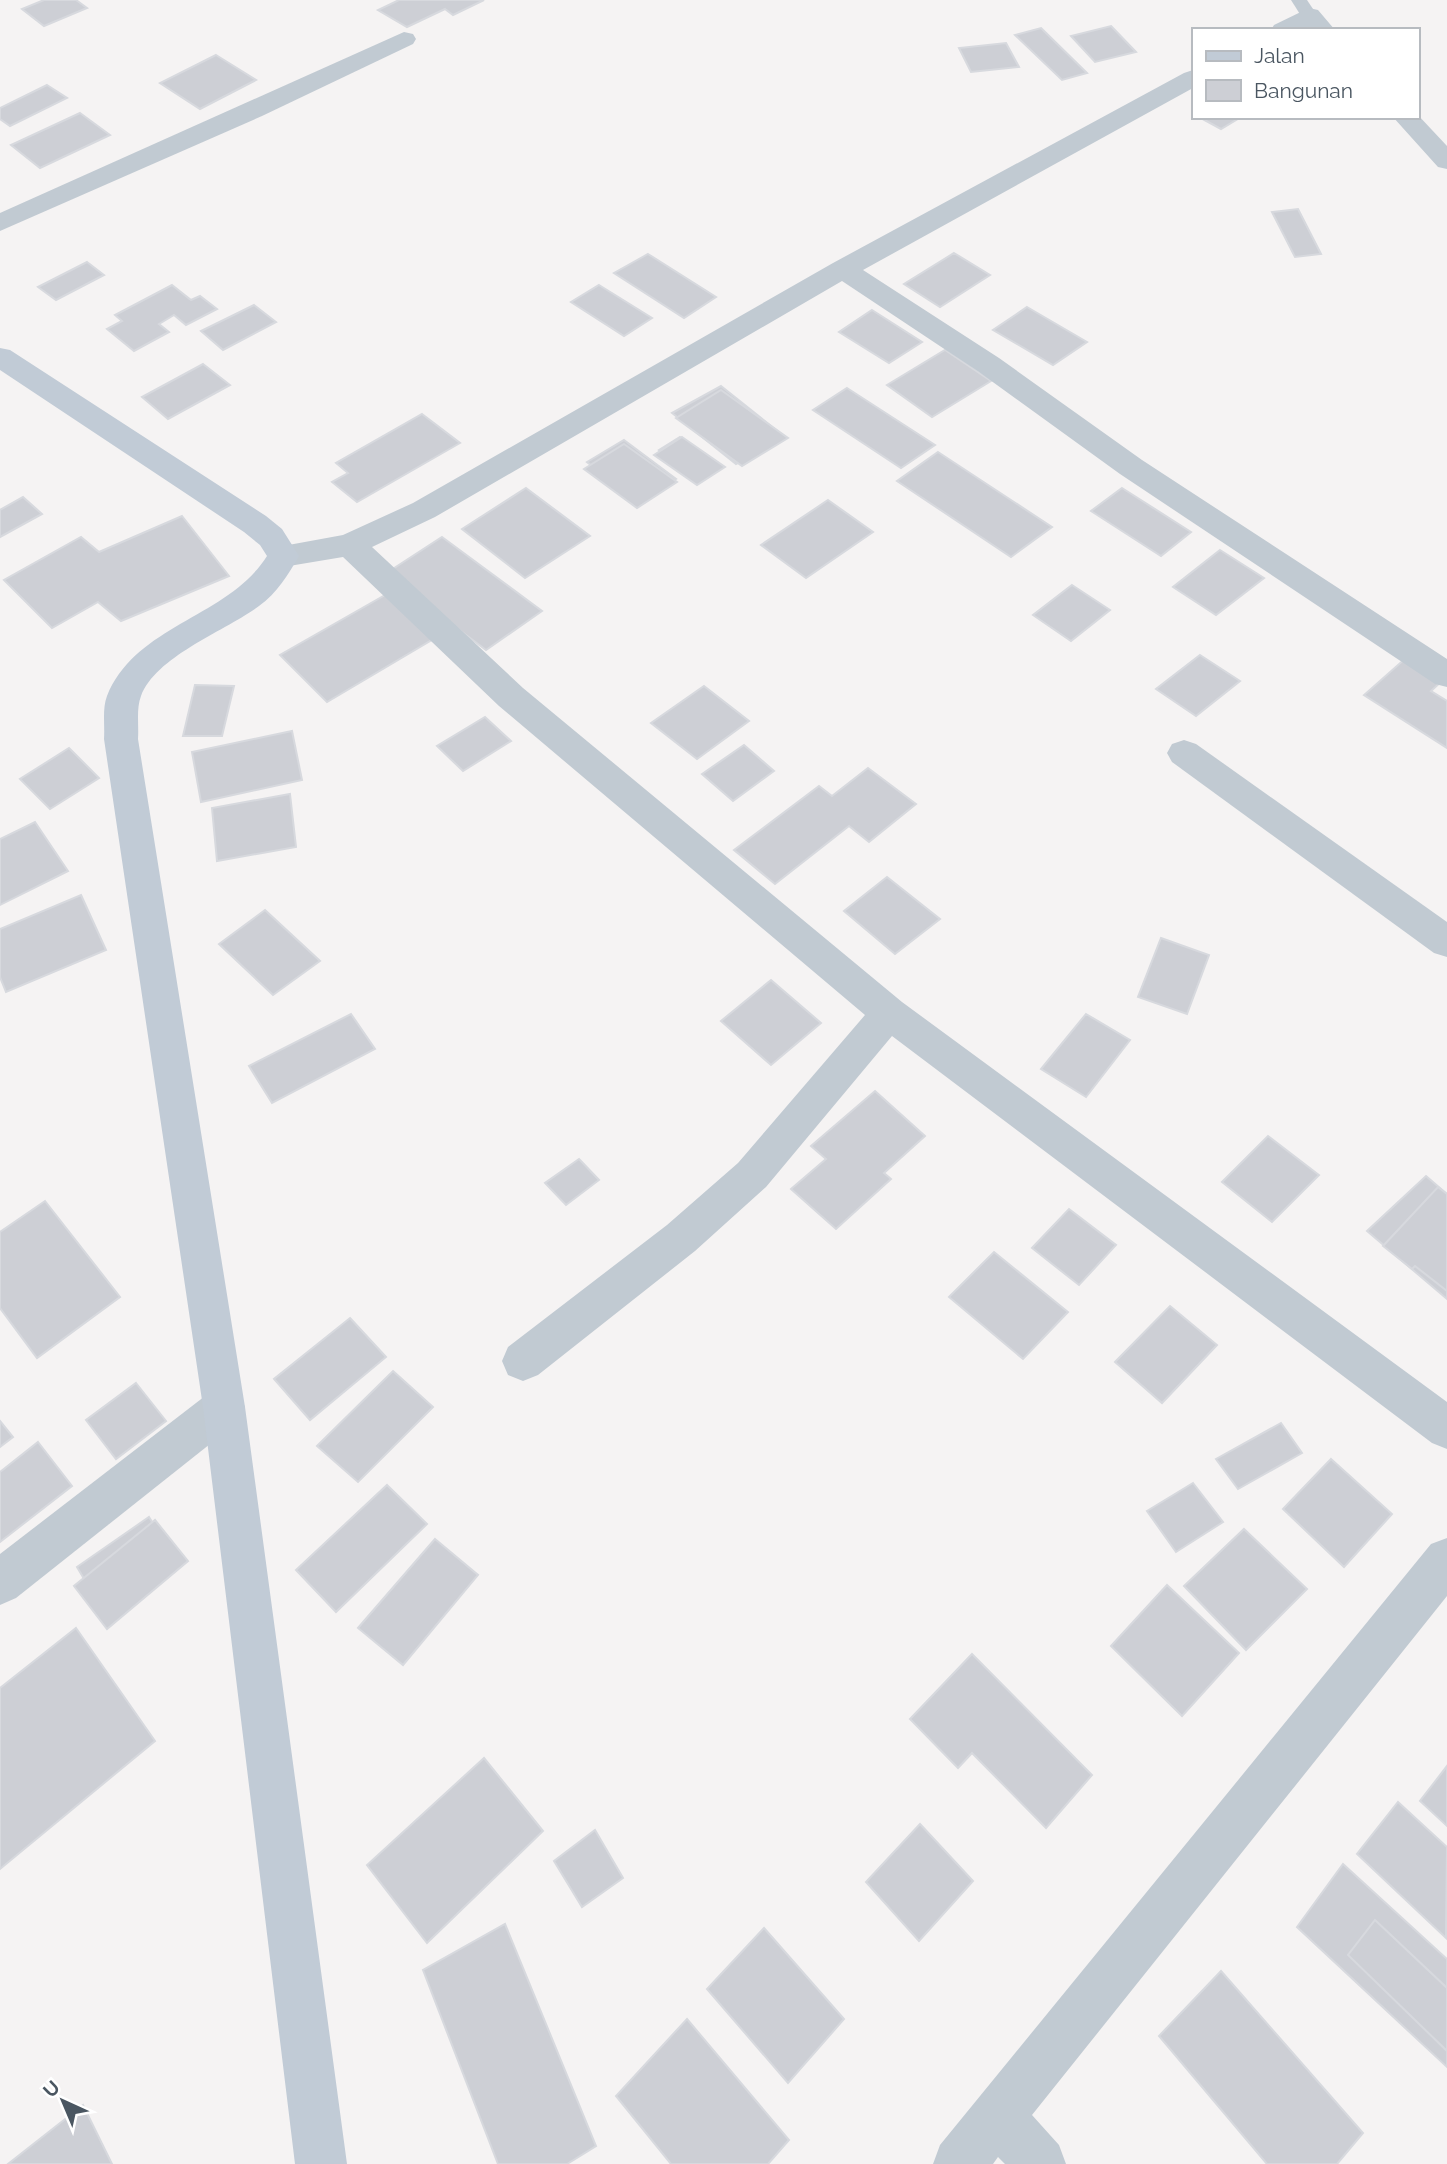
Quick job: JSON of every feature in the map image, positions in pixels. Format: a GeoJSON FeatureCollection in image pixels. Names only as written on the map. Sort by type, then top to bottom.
{"type":"FeatureCollection","features":[{"type":"Feature","properties":{"kind":"street"},"geometry":{"type":"LineString","coordinates":[[1287,28],[1311,15]]}},
{"type":"Feature","properties":{"kind":"street"},"geometry":{"type":"LineString","coordinates":[[0,223],[265,106],[404,39]]}},
{"type":"Feature","properties":{"kind":"street"},"geometry":{"type":"LineString","coordinates":[[283,556],[350,545],[424,510],[843,269],[1192,79]]}},
{"type":"Feature","properties":{"kind":"street"},"geometry":{"type":"LineString","coordinates":[[1408,119],[1447,161]]}},
{"type":"Feature","properties":{"kind":"street"},"geometry":{"type":"LineString","coordinates":[[843,269],[989,365],[1131,467],[1447,675]]}},
{"type":"Feature","properties":{"kind":"street"},"geometry":{"type":"LineString","coordinates":[[0,357],[255,524],[271,537],[283,556]]}},
{"type":"Feature","properties":{"kind":"street"},"geometry":{"type":"LineString","coordinates":[[350,545],[511,697],[889,1013],[1447,1428]]}},
{"type":"Feature","properties":{"kind":"street"},"geometry":{"type":"LineString","coordinates":[[283,556],[276,572],[240,604],[166,649],[135,675],[123,698],[121,739],[224,1407],[321,2164]]}},
{"type":"Feature","properties":{"kind":"street"},"geometry":{"type":"LineString","coordinates":[[1184,753],[1447,942]]}},
{"type":"Feature","properties":{"kind":"street"},"geometry":{"type":"LineString","coordinates":[[523,1361],[681,1238],[752,1175],[889,1013]]}},
{"type":"Feature","properties":{"kind":"street"},"geometry":{"type":"LineString","coordinates":[[0,1582],[224,1407]]}},
{"type":"Feature","properties":{"kind":"street"},"geometry":{"type":"LineString","coordinates":[[959,2164],[999,2118],[1447,1560]]}},
{"type":"Feature","properties":{"kind":"street"},"geometry":{"type":"LineString","coordinates":[[999,2118],[1040,2164]]}},
{"type":"Feature","properties":{"kind":"building"},"geometry":{"type":"Polygon","coordinates":[[[44,0],[76,0],[87,8],[44,26],[22,9],[44,0]]]}},
{"type":"Feature","properties":{"kind":"building"},"geometry":{"type":"Polygon","coordinates":[[[399,0],[484,0],[453,15],[445,9],[407,27],[378,10],[399,0]]]}},
{"type":"Feature","properties":{"kind":"building"},"geometry":{"type":"Polygon","coordinates":[[[1111,26],[1136,52],[1095,62],[1071,36],[1111,26]]]}},
{"type":"Feature","properties":{"kind":"building"},"geometry":{"type":"Polygon","coordinates":[[[1041,28],[1087,73],[1062,80],[1015,35],[1041,28]]]}},
{"type":"Feature","properties":{"kind":"building"},"geometry":{"type":"Polygon","coordinates":[[[1006,43],[1019,67],[971,72],[959,48],[1006,43]]]}},
{"type":"Feature","properties":{"kind":"building"},"geometry":{"type":"Polygon","coordinates":[[[216,55],[256,80],[200,109],[160,83],[216,55]]]}},
{"type":"Feature","properties":{"kind":"building"},"geometry":{"type":"Polygon","coordinates":[[[47,85],[67,98],[10,126],[0,119],[0,108],[47,85]]]}},
{"type":"Feature","properties":{"kind":"building"},"geometry":{"type":"Polygon","coordinates":[[[80,113],[110,135],[40,168],[11,145],[80,113]]]}},
{"type":"Feature","properties":{"kind":"building"},"geometry":{"type":"Polygon","coordinates":[[[1203,119],[1238,119],[1221,129],[1203,119]]]}},
{"type":"Feature","properties":{"kind":"building"},"geometry":{"type":"Polygon","coordinates":[[[1298,209],[1321,254],[1295,257],[1272,212],[1298,209]]]}},
{"type":"Feature","properties":{"kind":"building"},"geometry":{"type":"Polygon","coordinates":[[[954,253],[990,275],[940,307],[904,284],[954,253]]]}},
{"type":"Feature","properties":{"kind":"building"},"geometry":{"type":"Polygon","coordinates":[[[648,254],[716,297],[684,318],[614,273],[648,254]]]}},
{"type":"Feature","properties":{"kind":"building"},"geometry":{"type":"Polygon","coordinates":[[[87,262],[104,275],[56,300],[38,287],[87,262]]]}},
{"type":"Feature","properties":{"kind":"building"},"geometry":{"type":"Polygon","coordinates":[[[172,285],[191,300],[200,296],[217,309],[186,325],[174,315],[159,324],[169,332],[134,351],[107,329],[122,321],[115,315],[172,285]]]}},
{"type":"Feature","properties":{"kind":"building"},"geometry":{"type":"Polygon","coordinates":[[[599,285],[652,318],[624,336],[571,302],[599,285]]]}},
{"type":"Feature","properties":{"kind":"building"},"geometry":{"type":"Polygon","coordinates":[[[254,305],[276,322],[223,350],[201,331],[254,305]]]}},
{"type":"Feature","properties":{"kind":"building"},"geometry":{"type":"Polygon","coordinates":[[[1027,307],[1087,342],[1053,365],[993,330],[1027,307]]]}},
{"type":"Feature","properties":{"kind":"building"},"geometry":{"type":"Polygon","coordinates":[[[872,310],[922,342],[889,363],[839,332],[872,310]]]}},
{"type":"Feature","properties":{"kind":"building"},"geometry":{"type":"Polygon","coordinates":[[[945,350],[991,381],[932,417],[887,385],[945,350]]]}},
{"type":"Feature","properties":{"kind":"building"},"geometry":{"type":"Polygon","coordinates":[[[203,364],[230,385],[168,419],[142,397],[203,364]]]}},
{"type":"Feature","properties":{"kind":"building"},"geometry":{"type":"Polygon","coordinates":[[[721,386],[785,437],[736,464],[672,413],[721,386]]]}},
{"type":"Feature","properties":{"kind":"building"},"geometry":{"type":"Polygon","coordinates":[[[847,388],[935,445],[901,468],[813,410],[847,388]]]}},
{"type":"Feature","properties":{"kind":"building"},"geometry":{"type":"Polygon","coordinates":[[[721,390],[788,438],[742,466],[676,418],[721,390]]]}},
{"type":"Feature","properties":{"kind":"building"},"geometry":{"type":"Polygon","coordinates":[[[422,414],[460,443],[357,502],[332,482],[348,473],[336,463],[422,414]]]}},
{"type":"Feature","properties":{"kind":"building"},"geometry":{"type":"Polygon","coordinates":[[[680,437],[721,466],[700,479],[659,450],[680,437]]]}},
{"type":"Feature","properties":{"kind":"building"},"geometry":{"type":"Polygon","coordinates":[[[682,437],[725,467],[697,485],[654,455],[682,437]]]}},
{"type":"Feature","properties":{"kind":"building"},"geometry":{"type":"Polygon","coordinates":[[[624,440],[676,479],[638,502],[587,462],[624,440]]]}},
{"type":"Feature","properties":{"kind":"building"},"geometry":{"type":"Polygon","coordinates":[[[624,444],[677,482],[637,508],[584,469],[624,444]]]}},
{"type":"Feature","properties":{"kind":"building"},"geometry":{"type":"Polygon","coordinates":[[[938,452],[1052,527],[1011,557],[897,481],[938,452]]]}},
{"type":"Feature","properties":{"kind":"building"},"geometry":{"type":"Polygon","coordinates":[[[526,488],[590,536],[525,578],[462,529],[526,488]]]}},
{"type":"Feature","properties":{"kind":"building"},"geometry":{"type":"Polygon","coordinates":[[[1122,488],[1191,532],[1161,556],[1091,511],[1122,488]]]}},
{"type":"Feature","properties":{"kind":"building"},"geometry":{"type":"Polygon","coordinates":[[[23,497],[42,514],[0,537],[0,510],[23,497]]]}},
{"type":"Feature","properties":{"kind":"building"},"geometry":{"type":"Polygon","coordinates":[[[828,500],[873,532],[806,578],[761,545],[828,500]]]}},
{"type":"Feature","properties":{"kind":"building"},"geometry":{"type":"Polygon","coordinates":[[[182,516],[229,576],[121,621],[98,602],[52,628],[4,580],[81,537],[99,552],[182,516]]]}},
{"type":"Feature","properties":{"kind":"building"},"geometry":{"type":"Polygon","coordinates":[[[442,537],[542,611],[486,650],[385,574],[442,537]]]}},
{"type":"Feature","properties":{"kind":"building"},"geometry":{"type":"Polygon","coordinates":[[[1220,550],[1264,578],[1216,615],[1173,587],[1220,550]]]}},
{"type":"Feature","properties":{"kind":"building"},"geometry":{"type":"Polygon","coordinates":[[[1072,585],[1110,610],[1071,641],[1033,615],[1072,585]]]}},
{"type":"Feature","properties":{"kind":"building"},"geometry":{"type":"Polygon","coordinates":[[[387,594],[435,638],[327,702],[280,655],[387,594]]]}},
{"type":"Feature","properties":{"kind":"building"},"geometry":{"type":"Polygon","coordinates":[[[1200,655],[1240,681],[1196,716],[1156,689],[1200,655]]]}},
{"type":"Feature","properties":{"kind":"building"},"geometry":{"type":"Polygon","coordinates":[[[1406,658],[1442,681],[1431,691],[1447,701],[1447,748],[1364,695],[1406,658]]]}},
{"type":"Feature","properties":{"kind":"building"},"geometry":{"type":"Polygon","coordinates":[[[195,685],[234,686],[222,736],[183,736],[195,685]]]}},
{"type":"Feature","properties":{"kind":"building"},"geometry":{"type":"Polygon","coordinates":[[[704,686],[749,721],[697,759],[651,723],[704,686]]]}},
{"type":"Feature","properties":{"kind":"building"},"geometry":{"type":"Polygon","coordinates":[[[485,717],[511,741],[463,771],[437,746],[485,717]]]}},
{"type":"Feature","properties":{"kind":"building"},"geometry":{"type":"Polygon","coordinates":[[[292,731],[302,780],[201,802],[192,752],[292,731]]]}},
{"type":"Feature","properties":{"kind":"building"},"geometry":{"type":"Polygon","coordinates":[[[744,745],[774,771],[733,801],[702,774],[744,745]]]}},
{"type":"Feature","properties":{"kind":"building"},"geometry":{"type":"Polygon","coordinates":[[[69,748],[99,778],[50,809],[20,779],[69,748]]]}},
{"type":"Feature","properties":{"kind":"building"},"geometry":{"type":"Polygon","coordinates":[[[868,768],[916,804],[869,842],[849,826],[775,884],[734,850],[819,786],[832,796],[868,768]]]}},
{"type":"Feature","properties":{"kind":"building"},"geometry":{"type":"Polygon","coordinates":[[[290,794],[296,847],[217,861],[212,808],[290,794]]]}},
{"type":"Feature","properties":{"kind":"building"},"geometry":{"type":"Polygon","coordinates":[[[35,822],[68,871],[0,905],[0,839],[35,822]]]}},
{"type":"Feature","properties":{"kind":"building"},"geometry":{"type":"Polygon","coordinates":[[[887,877],[940,919],[895,954],[844,911],[887,877]]]}},
{"type":"Feature","properties":{"kind":"building"},"geometry":{"type":"Polygon","coordinates":[[[81,895],[106,950],[6,992],[0,977],[0,929],[81,895]]]}},
{"type":"Feature","properties":{"kind":"building"},"geometry":{"type":"Polygon","coordinates":[[[265,910],[320,961],[273,995],[219,944],[265,910]]]}},
{"type":"Feature","properties":{"kind":"building"},"geometry":{"type":"Polygon","coordinates":[[[1161,938],[1209,955],[1187,1014],[1138,997],[1161,938]]]}},
{"type":"Feature","properties":{"kind":"building"},"geometry":{"type":"Polygon","coordinates":[[[771,980],[821,1023],[771,1065],[721,1021],[771,980]]]}},
{"type":"Feature","properties":{"kind":"building"},"geometry":{"type":"Polygon","coordinates":[[[351,1014],[375,1049],[272,1103],[249,1066],[351,1014]]]}},
{"type":"Feature","properties":{"kind":"building"},"geometry":{"type":"Polygon","coordinates":[[[1086,1014],[1130,1040],[1086,1097],[1041,1069],[1086,1014]]]}},
{"type":"Feature","properties":{"kind":"building"},"geometry":{"type":"Polygon","coordinates":[[[875,1091],[925,1136],[884,1173],[891,1179],[836,1229],[791,1189],[826,1159],[811,1146],[875,1091]]]}},
{"type":"Feature","properties":{"kind":"building"},"geometry":{"type":"Polygon","coordinates":[[[1268,1136],[1319,1175],[1272,1222],[1222,1182],[1268,1136]]]}},
{"type":"Feature","properties":{"kind":"building"},"geometry":{"type":"Polygon","coordinates":[[[579,1159],[599,1180],[566,1205],[545,1183],[579,1159]]]}},
{"type":"Feature","properties":{"kind":"building"},"geometry":{"type":"Polygon","coordinates":[[[1426,1176],[1447,1194],[1447,1299],[1367,1231],[1426,1176]]]}},
{"type":"Feature","properties":{"kind":"building"},"geometry":{"type":"Polygon","coordinates":[[[1438,1187],[1447,1194],[1447,1291],[1415,1266],[1412,1269],[1383,1246],[1438,1187]]]}},
{"type":"Feature","properties":{"kind":"building"},"geometry":{"type":"Polygon","coordinates":[[[45,1201],[120,1297],[37,1358],[0,1308],[0,1232],[45,1201]]]}},
{"type":"Feature","properties":{"kind":"building"},"geometry":{"type":"Polygon","coordinates":[[[1069,1209],[1116,1245],[1079,1285],[1032,1248],[1069,1209]]]}},
{"type":"Feature","properties":{"kind":"building"},"geometry":{"type":"Polygon","coordinates":[[[994,1252],[1068,1312],[1023,1359],[949,1297],[994,1252]]]}},
{"type":"Feature","properties":{"kind":"building"},"geometry":{"type":"Polygon","coordinates":[[[1170,1306],[1217,1345],[1162,1403],[1115,1362],[1170,1306]]]}},
{"type":"Feature","properties":{"kind":"building"},"geometry":{"type":"Polygon","coordinates":[[[350,1318],[386,1357],[310,1420],[274,1379],[350,1318]]]}},
{"type":"Feature","properties":{"kind":"building"},"geometry":{"type":"Polygon","coordinates":[[[393,1371],[433,1407],[358,1482],[317,1446],[393,1371]]]}},
{"type":"Feature","properties":{"kind":"building"},"geometry":{"type":"Polygon","coordinates":[[[136,1383],[166,1421],[116,1459],[86,1420],[136,1383]]]}},
{"type":"Feature","properties":{"kind":"building"},"geometry":{"type":"Polygon","coordinates":[[[0,1421],[13,1437],[0,1447],[0,1421]]]}},
{"type":"Feature","properties":{"kind":"building"},"geometry":{"type":"Polygon","coordinates":[[[1281,1423],[1302,1453],[1238,1489],[1216,1459],[1281,1423]]]}},
{"type":"Feature","properties":{"kind":"building"},"geometry":{"type":"Polygon","coordinates":[[[38,1442],[72,1486],[0,1542],[0,1472],[38,1442]]]}},
{"type":"Feature","properties":{"kind":"building"},"geometry":{"type":"Polygon","coordinates":[[[1331,1459],[1392,1514],[1344,1567],[1283,1509],[1331,1459]]]}},
{"type":"Feature","properties":{"kind":"building"},"geometry":{"type":"Polygon","coordinates":[[[1193,1483],[1223,1522],[1176,1552],[1147,1511],[1193,1483]]]}},
{"type":"Feature","properties":{"kind":"building"},"geometry":{"type":"Polygon","coordinates":[[[387,1485],[427,1524],[336,1612],[296,1570],[387,1485]]]}},
{"type":"Feature","properties":{"kind":"building"},"geometry":{"type":"Polygon","coordinates":[[[149,1517],[180,1567],[108,1619],[77,1567],[149,1517]]]}},
{"type":"Feature","properties":{"kind":"building"},"geometry":{"type":"Polygon","coordinates":[[[155,1520],[188,1561],[107,1629],[74,1586],[155,1520]]]}},
{"type":"Feature","properties":{"kind":"building"},"geometry":{"type":"Polygon","coordinates":[[[1244,1529],[1307,1589],[1246,1650],[1184,1586],[1244,1529]]]}},
{"type":"Feature","properties":{"kind":"building"},"geometry":{"type":"Polygon","coordinates":[[[435,1539],[478,1575],[403,1665],[358,1628],[435,1539]]]}},
{"type":"Feature","properties":{"kind":"building"},"geometry":{"type":"Polygon","coordinates":[[[1167,1585],[1239,1653],[1182,1716],[1111,1646],[1167,1585]]]}},
{"type":"Feature","properties":{"kind":"building"},"geometry":{"type":"Polygon","coordinates":[[[76,1628],[155,1741],[0,1869],[0,1688],[76,1628]]]}},
{"type":"Feature","properties":{"kind":"building"},"geometry":{"type":"Polygon","coordinates":[[[972,1654],[1092,1775],[1046,1828],[972,1753],[958,1768],[910,1719],[972,1654]]]}},
{"type":"Feature","properties":{"kind":"building"},"geometry":{"type":"Polygon","coordinates":[[[484,1758],[543,1831],[427,1943],[367,1865],[484,1758]]]}},
{"type":"Feature","properties":{"kind":"building"},"geometry":{"type":"Polygon","coordinates":[[[1447,1766],[1447,1826],[1420,1801],[1447,1766]]]}},
{"type":"Feature","properties":{"kind":"building"},"geometry":{"type":"Polygon","coordinates":[[[1398,1802],[1447,1847],[1446,1938],[1357,1854],[1398,1802]]]}},
{"type":"Feature","properties":{"kind":"building"},"geometry":{"type":"Polygon","coordinates":[[[920,1824],[973,1881],[919,1941],[866,1882],[920,1824]]]}},
{"type":"Feature","properties":{"kind":"building"},"geometry":{"type":"Polygon","coordinates":[[[595,1830],[623,1878],[582,1907],[554,1861],[595,1830]]]}},
{"type":"Feature","properties":{"kind":"building"},"geometry":{"type":"Polygon","coordinates":[[[1343,1864],[1447,1959],[1447,2067],[1297,1927],[1343,1864]]]}},
{"type":"Feature","properties":{"kind":"building"},"geometry":{"type":"Polygon","coordinates":[[[1375,1920],[1447,1988],[1447,2051],[1348,1955],[1375,1920]]]}},
{"type":"Feature","properties":{"kind":"building"},"geometry":{"type":"Polygon","coordinates":[[[505,1924],[596,2146],[567,2164],[498,2164],[423,1970],[505,1924]]]}},
{"type":"Feature","properties":{"kind":"building"},"geometry":{"type":"Polygon","coordinates":[[[764,1928],[844,2019],[788,2083],[707,1989],[764,1928]]]}},
{"type":"Feature","properties":{"kind":"building"},"geometry":{"type":"Polygon","coordinates":[[[1221,1971],[1363,2133],[1337,2164],[1267,2164],[1159,2036],[1221,1971]]]}},
{"type":"Feature","properties":{"kind":"building"},"geometry":{"type":"Polygon","coordinates":[[[687,2019],[789,2140],[768,2164],[671,2164],[616,2096],[687,2019]]]}},
{"type":"Feature","properties":{"kind":"building"},"geometry":{"type":"Polygon","coordinates":[[[83,2105],[112,2164],[8,2164],[83,2105]]]}}]}
